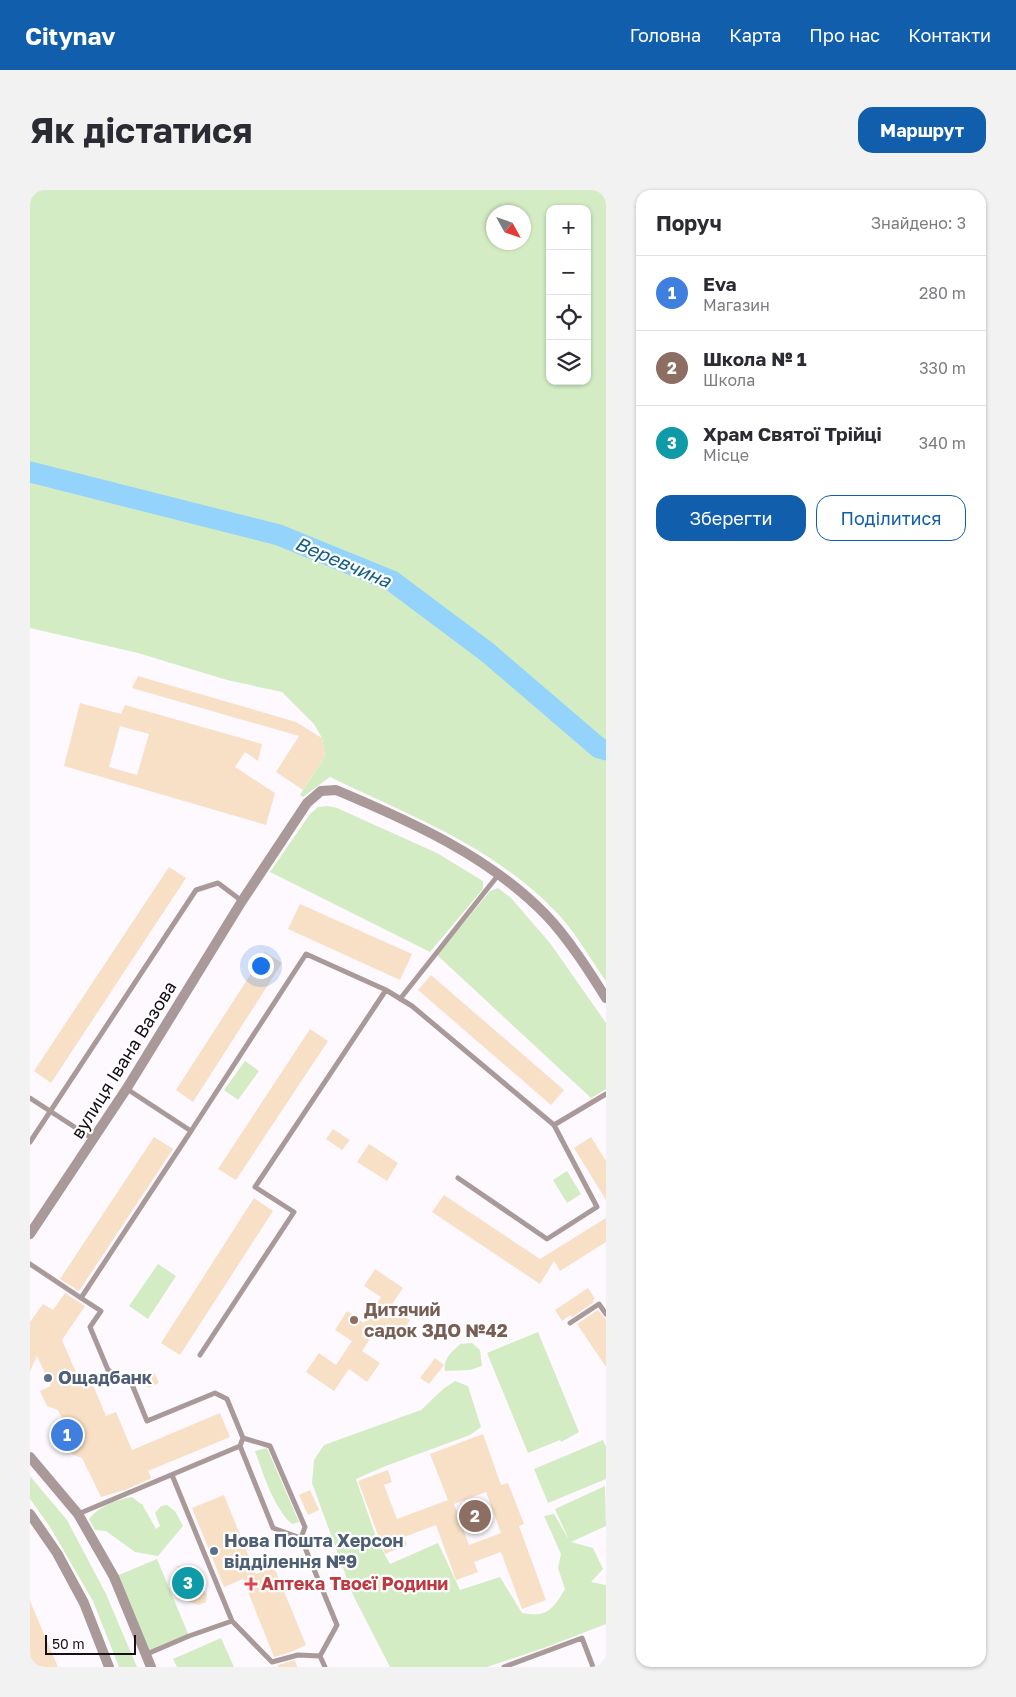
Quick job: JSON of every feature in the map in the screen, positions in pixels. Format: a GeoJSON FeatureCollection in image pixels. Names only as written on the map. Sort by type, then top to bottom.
{"type":"FeatureCollection","features":[{"type":"Feature","properties":{"kind":"street","name":"вулиця Івана Вазова"},"geometry":{"type":"LineString","coordinates":[[30,1234],[127,1088],[242,901],[307,803],[321,791],[329,789],[343,793],[437,836],[499,874]]}},
{"type":"Feature","properties":{"kind":"street"},"geometry":{"type":"LineString","coordinates":[[499,874],[546,915],[584,964],[606,998]]}},
{"type":"Feature","properties":{"kind":"street"},"geometry":{"type":"LineString","coordinates":[[30,1457],[78,1514],[114,1578],[151,1667]]}},
{"type":"Feature","properties":{"kind":"street"},"geometry":{"type":"LineString","coordinates":[[30,1514],[57,1553],[84,1603],[109,1667]]}},
{"type":"Feature","properties":{"kind":"lane"},"geometry":{"type":"LineString","coordinates":[[400,999],[499,874]]}},
{"type":"Feature","properties":{"kind":"lane"},"geometry":{"type":"LineString","coordinates":[[30,1142],[196,890],[218,883],[242,901]]}},
{"type":"Feature","properties":{"kind":"lane"},"geometry":{"type":"LineString","coordinates":[[81,1298],[306,954],[386,990],[412,1006],[554,1125],[597,1207],[547,1239],[458,1178]]}},
{"type":"Feature","properties":{"kind":"lane"},"geometry":{"type":"LineString","coordinates":[[200,1355],[294,1212],[255,1187],[386,990]]}},
{"type":"Feature","properties":{"kind":"lane"},"geometry":{"type":"LineString","coordinates":[[127,1088],[191,1131]]}},
{"type":"Feature","properties":{"kind":"lane"},"geometry":{"type":"LineString","coordinates":[[554,1125],[606,1094]]}},
{"type":"Feature","properties":{"kind":"lane"},"geometry":{"type":"LineString","coordinates":[[30,1098],[94,1139]]}},
{"type":"Feature","properties":{"kind":"lane"},"geometry":{"type":"LineString","coordinates":[[30,1264],[100,1311],[90,1327],[108,1370],[131,1382],[147,1421],[215,1393],[228,1399],[243,1438],[240,1446],[273,1528],[301,1538]]}},
{"type":"Feature","properties":{"kind":"lane"},"geometry":{"type":"LineString","coordinates":[[570,1323],[599,1304],[606,1314]]}},
{"type":"Feature","properties":{"kind":"lane"},"geometry":{"type":"LineString","coordinates":[[243,1438],[270,1446],[305,1528],[301,1538],[337,1625],[320,1656]]}},
{"type":"Feature","properties":{"kind":"lane"},"geometry":{"type":"LineString","coordinates":[[78,1514],[240,1446]]}},
{"type":"Feature","properties":{"kind":"lane"},"geometry":{"type":"LineString","coordinates":[[172,1474],[232,1621],[272,1662],[298,1655],[320,1656]]}},
{"type":"Feature","properties":{"kind":"lane"},"geometry":{"type":"LineString","coordinates":[[147,1654],[189,1636],[232,1621]]}},
{"type":"Feature","properties":{"kind":"lane"},"geometry":{"type":"LineString","coordinates":[[504,1667],[582,1638],[594,1667]]}},
{"type":"Feature","properties":{"kind":"lane"},"geometry":{"type":"LineString","coordinates":[[320,1656],[325,1667]]}},
{"type":"Feature","properties":{"kind":"green space"},"geometry":{"type":"Polygon","coordinates":[[[30,190],[606,190],[606,981],[560,916],[535,892],[481,852],[422,820],[330,777],[303,797],[300,795],[325,756],[322,738],[314,724],[282,692],[227,680],[138,653],[30,628],[30,190]]]}},
{"type":"Feature","properties":{"kind":"green space"},"geometry":{"type":"Polygon","coordinates":[[[328,806],[337,808],[437,853],[483,881],[483,889],[430,952],[270,872],[310,814],[318,807],[328,806]]]}},
{"type":"Feature","properties":{"kind":"green space"},"geometry":{"type":"Polygon","coordinates":[[[498,888],[511,898],[550,943],[606,1023],[606,1089],[591,1098],[437,955],[490,891],[498,888]]]}},
{"type":"Feature","properties":{"kind":"green space"},"geometry":{"type":"Polygon","coordinates":[[[245,1061],[259,1071],[238,1100],[224,1090],[245,1061]]]}},
{"type":"Feature","properties":{"kind":"green space"},"geometry":{"type":"Polygon","coordinates":[[[567,1171],[581,1194],[567,1203],[553,1180],[567,1171]]]}},
{"type":"Feature","properties":{"kind":"green space"},"geometry":{"type":"Polygon","coordinates":[[[158,1264],[176,1276],[148,1319],[129,1306],[158,1264]]]}},
{"type":"Feature","properties":{"kind":"green space"},"geometry":{"type":"Polygon","coordinates":[[[538,1332],[579,1432],[561,1442],[560,1440],[528,1453],[487,1353],[538,1332]]]}},
{"type":"Feature","properties":{"kind":"green space"},"geometry":{"type":"Polygon","coordinates":[[[472,1343],[480,1350],[482,1366],[470,1370],[445,1371],[445,1362],[451,1353],[460,1344],[472,1343]]]}},
{"type":"Feature","properties":{"kind":"green space"},"geometry":{"type":"Polygon","coordinates":[[[455,1381],[468,1386],[481,1427],[470,1435],[356,1479],[377,1540],[390,1564],[438,1543],[460,1590],[500,1577],[522,1613],[543,1613],[553,1607],[565,1589],[558,1568],[561,1554],[544,1516],[554,1514],[569,1540],[555,1509],[605,1486],[606,1526],[571,1542],[593,1548],[603,1569],[591,1582],[606,1585],[606,1624],[544,1648],[487,1667],[390,1667],[353,1595],[312,1483],[314,1460],[324,1445],[421,1410],[443,1389],[455,1381]]]}},
{"type":"Feature","properties":{"kind":"green space"},"geometry":{"type":"Polygon","coordinates":[[[603,1440],[606,1447],[606,1479],[548,1503],[534,1469],[603,1440]]]}},
{"type":"Feature","properties":{"kind":"green space"},"geometry":{"type":"Polygon","coordinates":[[[267,1448],[299,1522],[292,1524],[274,1500],[255,1451],[267,1448]]]}},
{"type":"Feature","properties":{"kind":"green space"},"geometry":{"type":"Polygon","coordinates":[[[30,1476],[67,1520],[106,1594],[137,1667],[119,1667],[93,1601],[50,1527],[30,1499],[30,1476]]]}},
{"type":"Feature","properties":{"kind":"green space"},"geometry":{"type":"Polygon","coordinates":[[[132,1497],[142,1504],[156,1529],[160,1526],[155,1513],[161,1506],[167,1505],[175,1511],[183,1526],[158,1556],[135,1552],[106,1531],[95,1530],[89,1519],[108,1504],[132,1497]]]}},
{"type":"Feature","properties":{"kind":"green space"},"geometry":{"type":"Polygon","coordinates":[[[157,1559],[189,1636],[147,1654],[114,1577],[157,1559]]]}},
{"type":"Feature","properties":{"kind":"green space"},"geometry":{"type":"Polygon","coordinates":[[[221,1638],[234,1667],[177,1667],[173,1659],[221,1638]]]}},
{"type":"Feature","properties":{"kind":"building"},"geometry":{"type":"Polygon","coordinates":[[[138,676],[296,722],[322,738],[325,756],[303,790],[276,772],[299,736],[132,688],[138,676]]]}},
{"type":"Feature","properties":{"kind":"building"},"geometry":{"type":"Polygon","coordinates":[[[80,703],[121,714],[125,705],[262,744],[258,761],[245,752],[235,767],[275,793],[266,825],[64,766],[80,703]],[[120,726],[109,767],[137,775],[149,734],[120,726]]]}},
{"type":"Feature","properties":{"kind":"building"},"geometry":{"type":"Polygon","coordinates":[[[169,867],[186,878],[51,1083],[34,1071],[169,867]]]}},
{"type":"Feature","properties":{"kind":"building"},"geometry":{"type":"Polygon","coordinates":[[[300,904],[412,954],[400,980],[288,929],[300,904]]]}},
{"type":"Feature","properties":{"kind":"building"},"geometry":{"type":"Polygon","coordinates":[[[265,952],[282,963],[193,1102],[176,1090],[265,952]]]}},
{"type":"Feature","properties":{"kind":"building"},"geometry":{"type":"Polygon","coordinates":[[[431,975],[564,1090],[551,1105],[418,990],[431,975]]]}},
{"type":"Feature","properties":{"kind":"building"},"geometry":{"type":"Polygon","coordinates":[[[310,1029],[328,1041],[236,1180],[218,1169],[310,1029]]]}},
{"type":"Feature","properties":{"kind":"building"},"geometry":{"type":"Polygon","coordinates":[[[333,1129],[350,1140],[342,1150],[326,1139],[333,1129]]]}},
{"type":"Feature","properties":{"kind":"building"},"geometry":{"type":"Polygon","coordinates":[[[154,1137],[173,1149],[79,1291],[60,1279],[154,1137]]]}},
{"type":"Feature","properties":{"kind":"building"},"geometry":{"type":"Polygon","coordinates":[[[591,1137],[606,1161],[606,1200],[574,1148],[591,1137]]]}},
{"type":"Feature","properties":{"kind":"building"},"geometry":{"type":"Polygon","coordinates":[[[369,1144],[398,1163],[387,1181],[357,1162],[369,1144]]]}},
{"type":"Feature","properties":{"kind":"building"},"geometry":{"type":"Polygon","coordinates":[[[444,1195],[540,1259],[606,1218],[606,1242],[560,1271],[554,1261],[540,1284],[432,1212],[444,1195]]]}},
{"type":"Feature","properties":{"kind":"building"},"geometry":{"type":"Polygon","coordinates":[[[254,1198],[273,1211],[180,1355],[161,1343],[254,1198]]]}},
{"type":"Feature","properties":{"kind":"building"},"geometry":{"type":"Polygon","coordinates":[[[375,1269],[403,1288],[390,1307],[410,1320],[396,1341],[377,1328],[362,1351],[380,1363],[367,1382],[349,1369],[334,1391],[306,1372],[319,1353],[336,1365],[352,1341],[335,1330],[347,1311],[364,1323],[381,1297],[364,1286],[375,1269]]]}},
{"type":"Feature","properties":{"kind":"building"},"geometry":{"type":"Polygon","coordinates":[[[588,1288],[595,1299],[593,1300],[594,1302],[572,1317],[570,1315],[562,1321],[555,1310],[588,1288]]]}},
{"type":"Feature","properties":{"kind":"building"},"geometry":{"type":"Polygon","coordinates":[[[65,1293],[85,1306],[62,1340],[78,1377],[88,1373],[106,1416],[116,1412],[132,1450],[220,1413],[230,1437],[148,1471],[150,1479],[125,1490],[101,1497],[82,1458],[69,1453],[75,1443],[58,1410],[47,1406],[40,1391],[51,1386],[37,1356],[30,1371],[30,1322],[43,1304],[53,1310],[65,1293]]]}},
{"type":"Feature","properties":{"kind":"building"},"geometry":{"type":"Polygon","coordinates":[[[598,1310],[606,1320],[606,1367],[577,1324],[598,1310]]]}},
{"type":"Feature","properties":{"kind":"building"},"geometry":{"type":"Polygon","coordinates":[[[435,1358],[444,1365],[429,1384],[420,1378],[435,1358]]]}},
{"type":"Feature","properties":{"kind":"building"},"geometry":{"type":"Polygon","coordinates":[[[154,1372],[159,1383],[148,1388],[143,1377],[154,1372]]]}},
{"type":"Feature","properties":{"kind":"building"},"geometry":{"type":"Polygon","coordinates":[[[483,1434],[501,1485],[508,1483],[524,1524],[519,1526],[546,1600],[522,1609],[501,1552],[474,1562],[478,1572],[456,1580],[436,1525],[404,1537],[407,1545],[385,1554],[358,1481],[388,1470],[392,1482],[384,1485],[397,1519],[448,1500],[430,1454],[483,1434]],[[486,1492],[454,1504],[469,1545],[501,1533],[486,1492]]]}},
{"type":"Feature","properties":{"kind":"building"},"geometry":{"type":"Polygon","coordinates":[[[310,1490],[319,1510],[308,1515],[299,1495],[310,1490]]]}},
{"type":"Feature","properties":{"kind":"building"},"geometry":{"type":"Polygon","coordinates":[[[224,1495],[256,1574],[274,1567],[306,1645],[274,1657],[243,1579],[224,1587],[192,1508],[224,1495]]]}},
{"type":"Feature","properties":{"kind":"building"},"geometry":{"type":"Polygon","coordinates":[[[177,1566],[192,1568],[196,1572],[194,1580],[202,1586],[207,1595],[206,1602],[199,1605],[195,1604],[185,1600],[187,1598],[178,1595],[181,1584],[175,1582],[174,1572],[178,1570],[177,1566]]]}},
{"type":"Feature","properties":{"kind":"building"},"geometry":{"type":"Polygon","coordinates":[[[30,1601],[58,1667],[30,1667],[30,1601]]]}},
{"type":"Feature","properties":{"kind":"building"},"geometry":{"type":"Polygon","coordinates":[[[295,1660],[297,1667],[278,1667],[278,1665],[295,1660]]]}},
{"type":"Feature","properties":{"kind":"waterway","name":"Веревчина"},"geometry":{"type":"LineString","coordinates":[[30,472],[279,535],[392,581],[487,652],[599,748],[606,750]]}},
{"type":"Feature","properties":{"kind":"place","name":"Дитячий садок ЗДО №42"},"geometry":{"type":"Point","coordinates":[354,1320]}},
{"type":"Feature","properties":{"kind":"place","name":"Ощадбанк"},"geometry":{"type":"Point","coordinates":[48,1378]}},
{"type":"Feature","properties":{"kind":"place","name":"Eva"},"geometry":{"type":"Point","coordinates":[67,1435]}},
{"type":"Feature","properties":{"kind":"place","name":"Школа № 1"},"geometry":{"type":"Point","coordinates":[475,1516]}},
{"type":"Feature","properties":{"kind":"place","name":"Нова Пошта Херсон відділення №9"},"geometry":{"type":"Point","coordinates":[214,1551]}},
{"type":"Feature","properties":{"kind":"place","name":"Храм Святої Трійці"},"geometry":{"type":"Point","coordinates":[188,1583]}},
{"type":"Feature","properties":{"kind":"place","name":"Аптека Твоєї Родини"},"geometry":{"type":"Point","coordinates":[251,1584]}}]}
